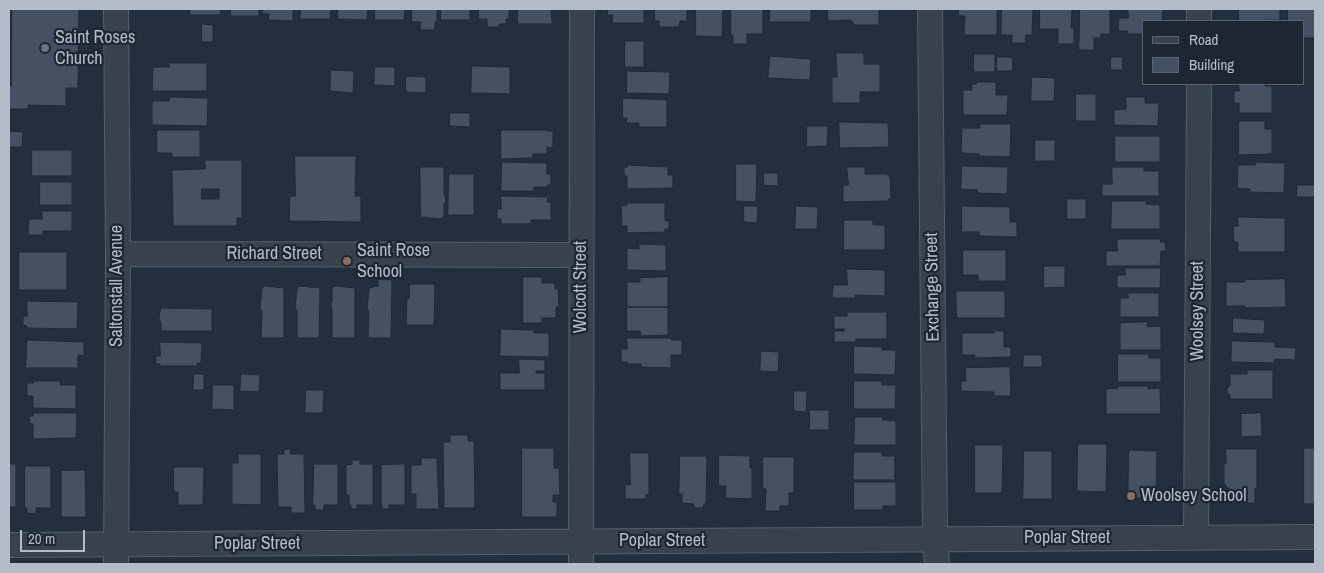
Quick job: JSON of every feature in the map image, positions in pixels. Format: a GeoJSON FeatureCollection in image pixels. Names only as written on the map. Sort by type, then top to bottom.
{"type":"FeatureCollection","features":[{"type":"Feature","properties":{"kind":"street","name":"Saltonstall Avenue"},"geometry":{"type":"LineString","coordinates":[[116,9],[118,254],[116,555]]}},
{"type":"Feature","properties":{"kind":"street","name":"Wolcott Street"},"geometry":{"type":"LineString","coordinates":[[581,553],[582,9]]}},
{"type":"Feature","properties":{"kind":"street","name":"Exchange Street"},"geometry":{"type":"LineString","coordinates":[[930,9],[935,539],[937,564]]}},
{"type":"Feature","properties":{"kind":"street","name":"Woolsey Street"},"geometry":{"type":"LineString","coordinates":[[1196,538],[1199,85]]}},
{"type":"Feature","properties":{"kind":"street","name":"Richard Street"},"geometry":{"type":"LineString","coordinates":[[118,254],[581,255]]}},
{"type":"Feature","properties":{"kind":"street","name":"Poplar Street"},"geometry":{"type":"LineString","coordinates":[[9,545],[116,555],[581,553],[935,539],[1315,537]]}},
{"type":"Feature","properties":{"kind":"building","name":"Saint Roses Church"},"geometry":{"type":"Polygon","coordinates":[[[12,9],[79,9],[78,88],[66,88],[66,106],[28,105],[28,109],[9,109],[12,9]]]}},
{"type":"Feature","properties":{"kind":"building"},"geometry":{"type":"Polygon","coordinates":[[[190,9],[221,9],[220,15],[190,15],[190,9]]]}},
{"type":"Feature","properties":{"kind":"building"},"geometry":{"type":"Polygon","coordinates":[[[231,9],[259,9],[259,16],[231,16],[231,9]]]}},
{"type":"Feature","properties":{"kind":"building"},"geometry":{"type":"Polygon","coordinates":[[[263,9],[293,9],[293,21],[268,20],[269,14],[263,14],[263,9]]]}},
{"type":"Feature","properties":{"kind":"building"},"geometry":{"type":"Polygon","coordinates":[[[301,9],[331,9],[330,19],[300,19],[301,9]]]}},
{"type":"Feature","properties":{"kind":"building"},"geometry":{"type":"Polygon","coordinates":[[[338,9],[368,9],[367,20],[338,19],[338,9]]]}},
{"type":"Feature","properties":{"kind":"building"},"geometry":{"type":"Polygon","coordinates":[[[375,9],[405,9],[404,20],[375,20],[375,9]]]}},
{"type":"Feature","properties":{"kind":"building"},"geometry":{"type":"Polygon","coordinates":[[[412,9],[437,9],[435,30],[420,30],[421,22],[412,22],[412,9]]]}},
{"type":"Feature","properties":{"kind":"building"},"geometry":{"type":"Polygon","coordinates":[[[441,9],[470,9],[470,20],[441,20],[441,9]]]}},
{"type":"Feature","properties":{"kind":"building"},"geometry":{"type":"Polygon","coordinates":[[[479,9],[509,9],[509,19],[506,19],[506,24],[499,24],[499,27],[487,27],[487,19],[479,19],[479,9]]]}},
{"type":"Feature","properties":{"kind":"building"},"geometry":{"type":"Polygon","coordinates":[[[518,9],[551,9],[552,24],[518,24],[518,9]]]}},
{"type":"Feature","properties":{"kind":"building"},"geometry":{"type":"Polygon","coordinates":[[[608,9],[644,9],[644,23],[612,23],[613,15],[608,15],[608,9]]]}},
{"type":"Feature","properties":{"kind":"building"},"geometry":{"type":"Polygon","coordinates":[[[655,9],[687,9],[687,21],[680,21],[679,27],[659,27],[659,21],[655,21],[655,9]]]}},
{"type":"Feature","properties":{"kind":"building"},"geometry":{"type":"Polygon","coordinates":[[[696,9],[723,9],[722,37],[696,36],[696,9]]]}},
{"type":"Feature","properties":{"kind":"building"},"geometry":{"type":"Polygon","coordinates":[[[731,9],[763,9],[763,34],[747,34],[747,44],[733,44],[731,9]]]}},
{"type":"Feature","properties":{"kind":"building"},"geometry":{"type":"Polygon","coordinates":[[[770,9],[811,9],[811,22],[770,22],[770,9]]]}},
{"type":"Feature","properties":{"kind":"building"},"geometry":{"type":"Polygon","coordinates":[[[828,9],[879,9],[879,25],[855,25],[851,20],[828,21],[828,9]]]}},
{"type":"Feature","properties":{"kind":"building"},"geometry":{"type":"Polygon","coordinates":[[[959,9],[997,9],[997,35],[964,35],[965,16],[959,16],[959,9]]]}},
{"type":"Feature","properties":{"kind":"building"},"geometry":{"type":"Polygon","coordinates":[[[1002,9],[1033,9],[1032,35],[1026,35],[1025,43],[1012,43],[1012,35],[1001,35],[1002,9]]]}},
{"type":"Feature","properties":{"kind":"building"},"geometry":{"type":"Polygon","coordinates":[[[1040,9],[1072,9],[1071,28],[1074,28],[1074,44],[1058,44],[1058,29],[1040,29],[1040,9]]]}},
{"type":"Feature","properties":{"kind":"building"},"geometry":{"type":"Polygon","coordinates":[[[1080,9],[1110,9],[1110,34],[1101,34],[1101,38],[1094,38],[1094,50],[1079,50],[1080,9]]]}},
{"type":"Feature","properties":{"kind":"building"},"geometry":{"type":"Polygon","coordinates":[[[1128,9],[1163,9],[1162,20],[1142,20],[1142,34],[1127,34],[1128,31],[1118,31],[1119,18],[1128,18],[1128,9]]]}},
{"type":"Feature","properties":{"kind":"building"},"geometry":{"type":"Polygon","coordinates":[[[1239,9],[1280,9],[1280,20],[1239,20],[1239,9]]]}},
{"type":"Feature","properties":{"kind":"building"},"geometry":{"type":"Polygon","coordinates":[[[1288,9],[1315,9],[1315,38],[1304,38],[1304,20],[1288,20],[1288,9]]]}},
{"type":"Feature","properties":{"kind":"building"},"geometry":{"type":"Polygon","coordinates":[[[202,24],[213,25],[213,42],[202,42],[202,24]]]}},
{"type":"Feature","properties":{"kind":"building"},"geometry":{"type":"Polygon","coordinates":[[[625,41],[644,41],[644,67],[625,67],[625,41]]]}},
{"type":"Feature","properties":{"kind":"building"},"geometry":{"type":"Polygon","coordinates":[[[836,53],[864,53],[864,64],[880,64],[880,92],[860,92],[860,103],[832,103],[832,77],[837,77],[836,53]]]}},
{"type":"Feature","properties":{"kind":"building"},"geometry":{"type":"Polygon","coordinates":[[[974,54],[995,54],[995,72],[974,72],[974,54]]]}},
{"type":"Feature","properties":{"kind":"building"},"geometry":{"type":"Polygon","coordinates":[[[770,56],[811,59],[810,80],[768,78],[770,56]]]}},
{"type":"Feature","properties":{"kind":"building"},"geometry":{"type":"Polygon","coordinates":[[[997,57],[1012,57],[1013,71],[997,71],[997,57]]]}},
{"type":"Feature","properties":{"kind":"building"},"geometry":{"type":"Polygon","coordinates":[[[1111,57],[1123,57],[1122,70],[1111,70],[1111,57]]]}},
{"type":"Feature","properties":{"kind":"building"},"geometry":{"type":"Polygon","coordinates":[[[169,63],[207,63],[207,91],[152,91],[153,67],[169,67],[169,63]]]}},
{"type":"Feature","properties":{"kind":"building"},"geometry":{"type":"Polygon","coordinates":[[[472,66],[510,67],[510,94],[471,93],[472,66]]]}},
{"type":"Feature","properties":{"kind":"building"},"geometry":{"type":"Polygon","coordinates":[[[375,67],[395,67],[395,86],[374,85],[375,67]]]}},
{"type":"Feature","properties":{"kind":"building"},"geometry":{"type":"Polygon","coordinates":[[[331,70],[354,71],[353,93],[330,91],[331,70]]]}},
{"type":"Feature","properties":{"kind":"building"},"geometry":{"type":"Polygon","coordinates":[[[627,71],[670,72],[669,94],[627,93],[627,71]]]}},
{"type":"Feature","properties":{"kind":"building"},"geometry":{"type":"Polygon","coordinates":[[[406,76],[426,77],[426,93],[406,92],[406,76]]]}},
{"type":"Feature","properties":{"kind":"building"},"geometry":{"type":"Polygon","coordinates":[[[1032,77],[1055,78],[1054,101],[1031,101],[1032,77]]]}},
{"type":"Feature","properties":{"kind":"building"},"geometry":{"type":"Polygon","coordinates":[[[977,82],[996,82],[996,95],[1008,95],[1007,115],[963,115],[963,90],[972,90],[972,84],[977,82]]]}},
{"type":"Feature","properties":{"kind":"building"},"geometry":{"type":"Polygon","coordinates":[[[1239,85],[1272,86],[1272,113],[1239,113],[1239,103],[1234,103],[1234,91],[1239,91],[1239,85]]]}},
{"type":"Feature","properties":{"kind":"building"},"geometry":{"type":"Polygon","coordinates":[[[1076,94],[1096,94],[1096,121],[1076,121],[1076,94]]]}},
{"type":"Feature","properties":{"kind":"building"},"geometry":{"type":"Polygon","coordinates":[[[170,97],[208,98],[207,126],[152,125],[152,101],[169,101],[170,97]]]}},
{"type":"Feature","properties":{"kind":"building"},"geometry":{"type":"Polygon","coordinates":[[[1126,97],[1145,97],[1145,103],[1159,103],[1158,126],[1114,125],[1114,110],[1126,109],[1126,97]]]}},
{"type":"Feature","properties":{"kind":"building"},"geometry":{"type":"Polygon","coordinates":[[[623,98],[667,100],[667,127],[639,127],[639,123],[626,123],[627,118],[623,118],[623,98]]]}},
{"type":"Feature","properties":{"kind":"building"},"geometry":{"type":"Polygon","coordinates":[[[450,113],[470,113],[470,127],[450,126],[450,113]]]}},
{"type":"Feature","properties":{"kind":"building"},"geometry":{"type":"Polygon","coordinates":[[[1239,121],[1265,121],[1265,129],[1272,129],[1272,154],[1239,155],[1239,121]]]}},
{"type":"Feature","properties":{"kind":"building"},"geometry":{"type":"Polygon","coordinates":[[[839,122],[888,123],[889,147],[840,148],[839,122]]]}},
{"type":"Feature","properties":{"kind":"building"},"geometry":{"type":"Polygon","coordinates":[[[980,124],[1011,124],[1010,157],[979,156],[979,154],[961,153],[962,128],[980,128],[980,124]]]}},
{"type":"Feature","properties":{"kind":"building"},"geometry":{"type":"Polygon","coordinates":[[[807,126],[828,126],[827,146],[807,147],[807,126]]]}},
{"type":"Feature","properties":{"kind":"building"},"geometry":{"type":"Polygon","coordinates":[[[157,130],[200,130],[200,157],[172,157],[172,153],[157,153],[157,130]]]}},
{"type":"Feature","properties":{"kind":"building"},"geometry":{"type":"Polygon","coordinates":[[[501,130],[553,131],[553,148],[547,147],[547,154],[533,154],[533,158],[501,159],[501,130]]]}},
{"type":"Feature","properties":{"kind":"building"},"geometry":{"type":"Polygon","coordinates":[[[9,131],[23,132],[22,147],[9,147],[9,131]]]}},
{"type":"Feature","properties":{"kind":"building"},"geometry":{"type":"Polygon","coordinates":[[[1115,136],[1160,136],[1160,162],[1115,162],[1115,136]]]}},
{"type":"Feature","properties":{"kind":"building"},"geometry":{"type":"Polygon","coordinates":[[[1035,140],[1055,140],[1055,161],[1035,161],[1035,140]]]}},
{"type":"Feature","properties":{"kind":"building"},"geometry":{"type":"Polygon","coordinates":[[[32,150],[72,150],[72,176],[32,176],[32,150]]]}},
{"type":"Feature","properties":{"kind":"building"},"geometry":{"type":"Polygon","coordinates":[[[295,156],[356,156],[355,196],[361,196],[361,222],[289,221],[290,196],[295,196],[295,156]]]}},
{"type":"Feature","properties":{"kind":"building"},"geometry":{"type":"Polygon","coordinates":[[[205,160],[242,160],[242,218],[237,218],[237,226],[173,226],[172,170],[205,169],[205,160]],[[202,189],[202,199],[219,199],[219,189],[202,189]]]}},
{"type":"Feature","properties":{"kind":"building"},"geometry":{"type":"Polygon","coordinates":[[[502,162],[547,163],[547,174],[551,174],[551,185],[547,185],[547,187],[534,187],[534,191],[501,191],[502,162]]]}},
{"type":"Feature","properties":{"kind":"building"},"geometry":{"type":"Polygon","coordinates":[[[1255,162],[1285,163],[1284,193],[1250,192],[1250,189],[1237,188],[1238,165],[1255,165],[1255,162]]]}},
{"type":"Feature","properties":{"kind":"building"},"geometry":{"type":"Polygon","coordinates":[[[736,164],[757,164],[756,202],[736,201],[736,164]]]}},
{"type":"Feature","properties":{"kind":"building"},"geometry":{"type":"Polygon","coordinates":[[[627,165],[668,167],[668,175],[673,175],[673,188],[627,189],[627,176],[624,176],[624,167],[627,167],[627,165]]]}},
{"type":"Feature","properties":{"kind":"building"},"geometry":{"type":"Polygon","coordinates":[[[962,166],[1008,167],[1007,194],[977,193],[978,190],[961,189],[962,166]]]}},
{"type":"Feature","properties":{"kind":"building"},"geometry":{"type":"Polygon","coordinates":[[[420,167],[444,167],[444,193],[446,201],[444,204],[444,217],[440,219],[421,217],[420,167]]]}},
{"type":"Feature","properties":{"kind":"building"},"geometry":{"type":"Polygon","coordinates":[[[847,167],[865,167],[865,174],[888,174],[890,176],[891,199],[888,199],[888,201],[843,202],[843,185],[848,185],[847,167]]]}},
{"type":"Feature","properties":{"kind":"building"},"geometry":{"type":"Polygon","coordinates":[[[1112,167],[1144,167],[1144,171],[1159,171],[1159,196],[1102,196],[1102,184],[1112,184],[1112,167]]]}},
{"type":"Feature","properties":{"kind":"building"},"geometry":{"type":"Polygon","coordinates":[[[764,173],[778,173],[778,186],[764,185],[764,173]]]}},
{"type":"Feature","properties":{"kind":"building"},"geometry":{"type":"Polygon","coordinates":[[[449,174],[474,174],[474,215],[448,215],[449,174]]]}},
{"type":"Feature","properties":{"kind":"building"},"geometry":{"type":"Polygon","coordinates":[[[40,182],[72,182],[72,205],[40,205],[40,182]]]}},
{"type":"Feature","properties":{"kind":"building"},"geometry":{"type":"Polygon","coordinates":[[[1297,185],[1315,185],[1315,197],[1297,197],[1297,185]]]}},
{"type":"Feature","properties":{"kind":"building"},"geometry":{"type":"Polygon","coordinates":[[[501,196],[548,197],[547,202],[551,202],[551,220],[531,220],[531,224],[501,224],[501,219],[497,219],[497,209],[501,209],[501,196]]]}},
{"type":"Feature","properties":{"kind":"building"},"geometry":{"type":"Polygon","coordinates":[[[1067,199],[1086,199],[1086,219],[1067,219],[1067,199]]]}},
{"type":"Feature","properties":{"kind":"building"},"geometry":{"type":"Polygon","coordinates":[[[1112,201],[1146,201],[1146,204],[1160,205],[1160,229],[1111,229],[1112,201]]]}},
{"type":"Feature","properties":{"kind":"building"},"geometry":{"type":"Polygon","coordinates":[[[627,203],[665,203],[665,221],[669,221],[669,229],[665,229],[665,232],[627,233],[627,226],[622,226],[621,206],[627,205],[627,203]]]}},
{"type":"Feature","properties":{"kind":"building"},"geometry":{"type":"Polygon","coordinates":[[[744,206],[758,206],[757,223],[744,222],[744,206]]]}},
{"type":"Feature","properties":{"kind":"building"},"geometry":{"type":"Polygon","coordinates":[[[796,206],[818,207],[817,229],[795,229],[796,206]]]}},
{"type":"Feature","properties":{"kind":"building"},"geometry":{"type":"Polygon","coordinates":[[[962,206],[1010,207],[1010,222],[1017,222],[1017,237],[979,236],[979,232],[962,232],[962,206]]]}},
{"type":"Feature","properties":{"kind":"building"},"geometry":{"type":"Polygon","coordinates":[[[42,211],[72,211],[72,231],[43,231],[43,235],[28,235],[29,219],[42,219],[42,211]]]}},
{"type":"Feature","properties":{"kind":"building"},"geometry":{"type":"Polygon","coordinates":[[[1238,217],[1285,218],[1285,252],[1238,252],[1238,242],[1234,242],[1233,226],[1238,226],[1238,217]]]}},
{"type":"Feature","properties":{"kind":"building"},"geometry":{"type":"Polygon","coordinates":[[[844,220],[873,220],[873,225],[885,225],[885,250],[844,250],[844,220]]]}},
{"type":"Feature","properties":{"kind":"building"},"geometry":{"type":"Polygon","coordinates":[[[1117,239],[1161,239],[1160,242],[1165,242],[1166,251],[1161,251],[1160,266],[1106,266],[1106,251],[1117,251],[1117,239]]]}},
{"type":"Feature","properties":{"kind":"building"},"geometry":{"type":"Polygon","coordinates":[[[639,244],[666,245],[666,271],[627,270],[627,248],[639,249],[639,244]]]}},
{"type":"Feature","properties":{"kind":"building"},"geometry":{"type":"Polygon","coordinates":[[[963,250],[1006,250],[1006,281],[978,281],[978,275],[963,275],[963,250]]]}},
{"type":"Feature","properties":{"kind":"building"},"geometry":{"type":"Polygon","coordinates":[[[19,252],[67,252],[67,290],[19,290],[19,252]]]}},
{"type":"Feature","properties":{"kind":"building"},"geometry":{"type":"Polygon","coordinates":[[[1044,266],[1065,266],[1065,287],[1044,288],[1044,266]]]}},
{"type":"Feature","properties":{"kind":"building"},"geometry":{"type":"Polygon","coordinates":[[[1125,268],[1161,268],[1160,288],[1117,288],[1117,275],[1125,275],[1125,268]]]}},
{"type":"Feature","properties":{"kind":"building"},"geometry":{"type":"Polygon","coordinates":[[[847,269],[885,270],[885,296],[855,295],[856,298],[832,298],[833,285],[847,285],[847,269]]]}},
{"type":"Feature","properties":{"kind":"building"},"geometry":{"type":"Polygon","coordinates":[[[523,277],[542,277],[542,283],[555,283],[555,289],[558,289],[559,307],[556,307],[556,318],[542,318],[542,323],[523,323],[523,277]]]}},
{"type":"Feature","properties":{"kind":"building"},"geometry":{"type":"Polygon","coordinates":[[[668,277],[668,307],[627,307],[627,282],[640,282],[640,278],[668,277]]]}},
{"type":"Feature","properties":{"kind":"building"},"geometry":{"type":"Polygon","coordinates":[[[378,279],[392,280],[391,338],[368,338],[369,312],[367,309],[369,288],[378,286],[378,279]]]}},
{"type":"Feature","properties":{"kind":"building"},"geometry":{"type":"Polygon","coordinates":[[[1285,279],[1286,307],[1245,308],[1245,306],[1226,306],[1226,282],[1285,279]]]}},
{"type":"Feature","properties":{"kind":"building"},"geometry":{"type":"Polygon","coordinates":[[[410,284],[435,284],[434,325],[406,325],[407,298],[409,298],[410,284]]]}},
{"type":"Feature","properties":{"kind":"building"},"geometry":{"type":"Polygon","coordinates":[[[265,286],[284,288],[284,338],[261,338],[262,311],[260,309],[262,288],[265,286]]]}},
{"type":"Feature","properties":{"kind":"building"},"geometry":{"type":"Polygon","coordinates":[[[300,286],[320,288],[319,338],[297,338],[297,311],[295,308],[297,288],[300,286]]]}},
{"type":"Feature","properties":{"kind":"building"},"geometry":{"type":"Polygon","coordinates":[[[336,286],[355,288],[355,338],[332,338],[332,288],[336,286]]]}},
{"type":"Feature","properties":{"kind":"building"},"geometry":{"type":"Polygon","coordinates":[[[956,291],[1005,291],[1005,318],[957,318],[956,291]]]}},
{"type":"Feature","properties":{"kind":"building"},"geometry":{"type":"Polygon","coordinates":[[[1128,293],[1159,293],[1159,317],[1120,317],[1120,298],[1128,298],[1128,293]]]}},
{"type":"Feature","properties":{"kind":"building"},"geometry":{"type":"Polygon","coordinates":[[[27,301],[78,302],[77,329],[27,328],[27,326],[23,325],[23,316],[27,316],[27,301]]]}},
{"type":"Feature","properties":{"kind":"building"},"geometry":{"type":"Polygon","coordinates":[[[627,307],[668,307],[668,335],[641,336],[640,331],[627,331],[627,307]]]}},
{"type":"Feature","properties":{"kind":"building"},"geometry":{"type":"Polygon","coordinates":[[[161,308],[212,309],[212,331],[161,331],[159,319],[161,308]]]}},
{"type":"Feature","properties":{"kind":"building"},"geometry":{"type":"Polygon","coordinates":[[[847,312],[887,312],[887,339],[856,339],[856,342],[834,342],[834,331],[844,331],[845,329],[834,329],[834,316],[847,316],[847,312]]]}},
{"type":"Feature","properties":{"kind":"building"},"geometry":{"type":"Polygon","coordinates":[[[1233,318],[1265,320],[1264,334],[1233,333],[1233,318]]]}},
{"type":"Feature","properties":{"kind":"building"},"geometry":{"type":"Polygon","coordinates":[[[1148,322],[1147,327],[1161,326],[1161,350],[1120,350],[1120,323],[1148,322]]]}},
{"type":"Feature","properties":{"kind":"building"},"geometry":{"type":"Polygon","coordinates":[[[501,329],[534,330],[534,333],[549,333],[549,357],[500,356],[501,329]]]}},
{"type":"Feature","properties":{"kind":"building"},"geometry":{"type":"Polygon","coordinates":[[[993,331],[1004,331],[1004,347],[1011,347],[1011,357],[975,358],[975,355],[962,355],[962,333],[994,333],[993,331]]]}},
{"type":"Feature","properties":{"kind":"building"},"geometry":{"type":"Polygon","coordinates":[[[627,338],[671,338],[671,340],[682,340],[682,355],[671,355],[671,368],[641,367],[641,364],[627,364],[627,362],[621,362],[621,349],[627,349],[627,338]]]}},
{"type":"Feature","properties":{"kind":"building"},"geometry":{"type":"Polygon","coordinates":[[[27,340],[84,342],[84,356],[78,355],[78,368],[26,368],[27,340]]]}},
{"type":"Feature","properties":{"kind":"building"},"geometry":{"type":"Polygon","coordinates":[[[1232,341],[1275,342],[1275,347],[1296,348],[1295,360],[1275,359],[1274,363],[1231,362],[1232,341]]]}},
{"type":"Feature","properties":{"kind":"building"},"geometry":{"type":"Polygon","coordinates":[[[160,342],[202,343],[201,363],[197,363],[197,366],[160,366],[160,364],[156,364],[156,356],[160,356],[160,342]]]}},
{"type":"Feature","properties":{"kind":"building"},"geometry":{"type":"Polygon","coordinates":[[[854,346],[882,347],[882,350],[896,350],[895,375],[854,374],[854,346]]]}},
{"type":"Feature","properties":{"kind":"building"},"geometry":{"type":"Polygon","coordinates":[[[761,351],[779,352],[778,372],[760,371],[761,351]]]}},
{"type":"Feature","properties":{"kind":"building"},"geometry":{"type":"Polygon","coordinates":[[[1118,354],[1149,354],[1149,358],[1161,358],[1161,382],[1118,382],[1118,354]]]}},
{"type":"Feature","properties":{"kind":"building"},"geometry":{"type":"Polygon","coordinates":[[[1024,355],[1042,355],[1042,367],[1023,367],[1024,355]]]}},
{"type":"Feature","properties":{"kind":"building"},"geometry":{"type":"Polygon","coordinates":[[[519,359],[545,360],[545,371],[536,371],[536,373],[545,373],[545,390],[500,390],[500,373],[519,373],[519,359]]]}},
{"type":"Feature","properties":{"kind":"building"},"geometry":{"type":"Polygon","coordinates":[[[1010,367],[1011,396],[994,396],[994,392],[961,391],[961,381],[966,381],[965,368],[1010,367]]]}},
{"type":"Feature","properties":{"kind":"building"},"geometry":{"type":"Polygon","coordinates":[[[1247,370],[1273,370],[1273,399],[1230,399],[1227,388],[1230,386],[1230,374],[1247,374],[1247,370]]]}},
{"type":"Feature","properties":{"kind":"building"},"geometry":{"type":"Polygon","coordinates":[[[194,374],[204,374],[204,390],[193,390],[194,374]]]}},
{"type":"Feature","properties":{"kind":"building"},"geometry":{"type":"Polygon","coordinates":[[[241,374],[260,375],[259,392],[240,391],[241,374]]]}},
{"type":"Feature","properties":{"kind":"building"},"geometry":{"type":"Polygon","coordinates":[[[33,381],[60,381],[60,385],[76,385],[76,409],[33,408],[33,396],[27,396],[27,383],[33,383],[33,381]]]}},
{"type":"Feature","properties":{"kind":"building"},"geometry":{"type":"Polygon","coordinates":[[[854,381],[882,381],[882,385],[896,385],[895,409],[854,409],[854,381]]]}},
{"type":"Feature","properties":{"kind":"building"},"geometry":{"type":"Polygon","coordinates":[[[213,385],[234,385],[234,410],[212,409],[213,385]]]}},
{"type":"Feature","properties":{"kind":"building"},"geometry":{"type":"Polygon","coordinates":[[[1118,386],[1148,386],[1148,389],[1160,388],[1161,414],[1106,414],[1106,389],[1118,388],[1118,386]]]}},
{"type":"Feature","properties":{"kind":"building"},"geometry":{"type":"Polygon","coordinates":[[[306,390],[324,390],[323,413],[305,413],[306,390]]]}},
{"type":"Feature","properties":{"kind":"building"},"geometry":{"type":"Polygon","coordinates":[[[794,391],[807,391],[806,412],[794,411],[794,391]]]}},
{"type":"Feature","properties":{"kind":"building"},"geometry":{"type":"Polygon","coordinates":[[[810,410],[829,410],[829,430],[810,430],[810,410]]]}},
{"type":"Feature","properties":{"kind":"building"},"geometry":{"type":"Polygon","coordinates":[[[33,413],[77,413],[76,438],[33,439],[33,424],[30,424],[29,416],[33,416],[33,413]]]}},
{"type":"Feature","properties":{"kind":"building"},"geometry":{"type":"Polygon","coordinates":[[[1261,413],[1262,436],[1241,437],[1241,414],[1261,413]]]}},
{"type":"Feature","properties":{"kind":"building"},"geometry":{"type":"Polygon","coordinates":[[[855,417],[883,417],[882,420],[896,421],[896,445],[854,445],[855,417]]]}},
{"type":"Feature","properties":{"kind":"building"},"geometry":{"type":"Polygon","coordinates":[[[450,435],[468,435],[468,441],[474,441],[475,508],[444,508],[443,442],[450,442],[450,435]]]}},
{"type":"Feature","properties":{"kind":"building"},"geometry":{"type":"Polygon","coordinates":[[[1078,444],[1107,444],[1106,492],[1077,491],[1078,444]]]}},
{"type":"Feature","properties":{"kind":"building"},"geometry":{"type":"Polygon","coordinates":[[[975,445],[1003,445],[1002,493],[975,493],[975,445]]]}},
{"type":"Feature","properties":{"kind":"building"},"geometry":{"type":"Polygon","coordinates":[[[522,448],[554,448],[554,468],[559,468],[560,495],[553,495],[553,502],[557,502],[557,517],[522,517],[522,448]]]}},
{"type":"Feature","properties":{"kind":"building"},"geometry":{"type":"Polygon","coordinates":[[[1304,448],[1315,448],[1315,504],[1304,504],[1304,448]]]}},
{"type":"Feature","properties":{"kind":"building"},"geometry":{"type":"Polygon","coordinates":[[[291,449],[290,454],[304,454],[305,513],[291,513],[291,507],[278,507],[277,454],[284,454],[284,450],[291,449]]]}},
{"type":"Feature","properties":{"kind":"building"},"geometry":{"type":"Polygon","coordinates":[[[1226,449],[1257,449],[1255,503],[1229,503],[1229,488],[1226,488],[1226,485],[1224,485],[1226,449]]]}},
{"type":"Feature","properties":{"kind":"building"},"geometry":{"type":"Polygon","coordinates":[[[1129,450],[1157,451],[1156,498],[1128,498],[1129,450]]]}},
{"type":"Feature","properties":{"kind":"building"},"geometry":{"type":"Polygon","coordinates":[[[1024,451],[1052,451],[1052,499],[1023,499],[1024,451]]]}},
{"type":"Feature","properties":{"kind":"building"},"geometry":{"type":"Polygon","coordinates":[[[854,452],[882,452],[882,456],[895,456],[895,480],[853,480],[854,452]]]}},
{"type":"Feature","properties":{"kind":"building"},"geometry":{"type":"Polygon","coordinates":[[[630,453],[649,453],[649,495],[646,494],[646,499],[625,499],[625,484],[630,485],[630,453]]]}},
{"type":"Feature","properties":{"kind":"building"},"geometry":{"type":"Polygon","coordinates":[[[238,454],[261,454],[261,505],[232,504],[232,463],[238,463],[238,454]]]}},
{"type":"Feature","properties":{"kind":"building"},"geometry":{"type":"Polygon","coordinates":[[[719,455],[750,456],[752,499],[725,498],[726,486],[719,486],[719,455]]]}},
{"type":"Feature","properties":{"kind":"building"},"geometry":{"type":"Polygon","coordinates":[[[680,456],[707,456],[706,504],[704,504],[703,508],[694,508],[694,504],[682,503],[682,494],[679,494],[680,456]]]}},
{"type":"Feature","properties":{"kind":"building"},"geometry":{"type":"Polygon","coordinates":[[[763,457],[794,457],[794,493],[789,493],[789,506],[780,506],[780,511],[765,511],[766,489],[763,489],[763,457]]]}},
{"type":"Feature","properties":{"kind":"building"},"geometry":{"type":"Polygon","coordinates":[[[421,458],[437,458],[439,509],[416,509],[416,494],[411,494],[411,465],[421,465],[421,458]]]}},
{"type":"Feature","properties":{"kind":"building"},"geometry":{"type":"Polygon","coordinates":[[[352,460],[360,460],[360,464],[373,464],[373,505],[357,505],[357,509],[351,509],[351,505],[349,505],[349,495],[346,495],[346,465],[352,464],[352,460]]]}},
{"type":"Feature","properties":{"kind":"building"},"geometry":{"type":"Polygon","coordinates":[[[9,464],[16,464],[16,507],[9,507],[9,464]]]}},
{"type":"Feature","properties":{"kind":"building"},"geometry":{"type":"Polygon","coordinates":[[[314,464],[338,464],[338,505],[324,505],[324,510],[315,510],[315,505],[313,505],[314,464]]]}},
{"type":"Feature","properties":{"kind":"building"},"geometry":{"type":"Polygon","coordinates":[[[405,464],[405,505],[389,505],[389,509],[382,509],[381,465],[405,464]]]}},
{"type":"Feature","properties":{"kind":"building"},"geometry":{"type":"Polygon","coordinates":[[[25,466],[51,466],[51,508],[36,508],[36,514],[27,513],[27,508],[25,508],[25,466]]]}},
{"type":"Feature","properties":{"kind":"building"},"geometry":{"type":"Polygon","coordinates":[[[174,467],[204,467],[203,505],[178,505],[178,492],[174,492],[174,467]]]}},
{"type":"Feature","properties":{"kind":"building"},"geometry":{"type":"Polygon","coordinates":[[[85,470],[86,517],[61,517],[61,471],[85,470]]]}},
{"type":"Feature","properties":{"kind":"building"},"geometry":{"type":"Polygon","coordinates":[[[854,482],[896,482],[896,506],[883,506],[883,510],[854,510],[854,482]]]}},
{"type":"Feature","properties":{"kind":"place","name":"Saint Roses Church"},"geometry":{"type":"Point","coordinates":[45,48]}},
{"type":"Feature","properties":{"kind":"place","name":"Saint Rose School"},"geometry":{"type":"Point","coordinates":[347,261]}},
{"type":"Feature","properties":{"kind":"place","name":"Woolsey School"},"geometry":{"type":"Point","coordinates":[1131,496]}}]}
